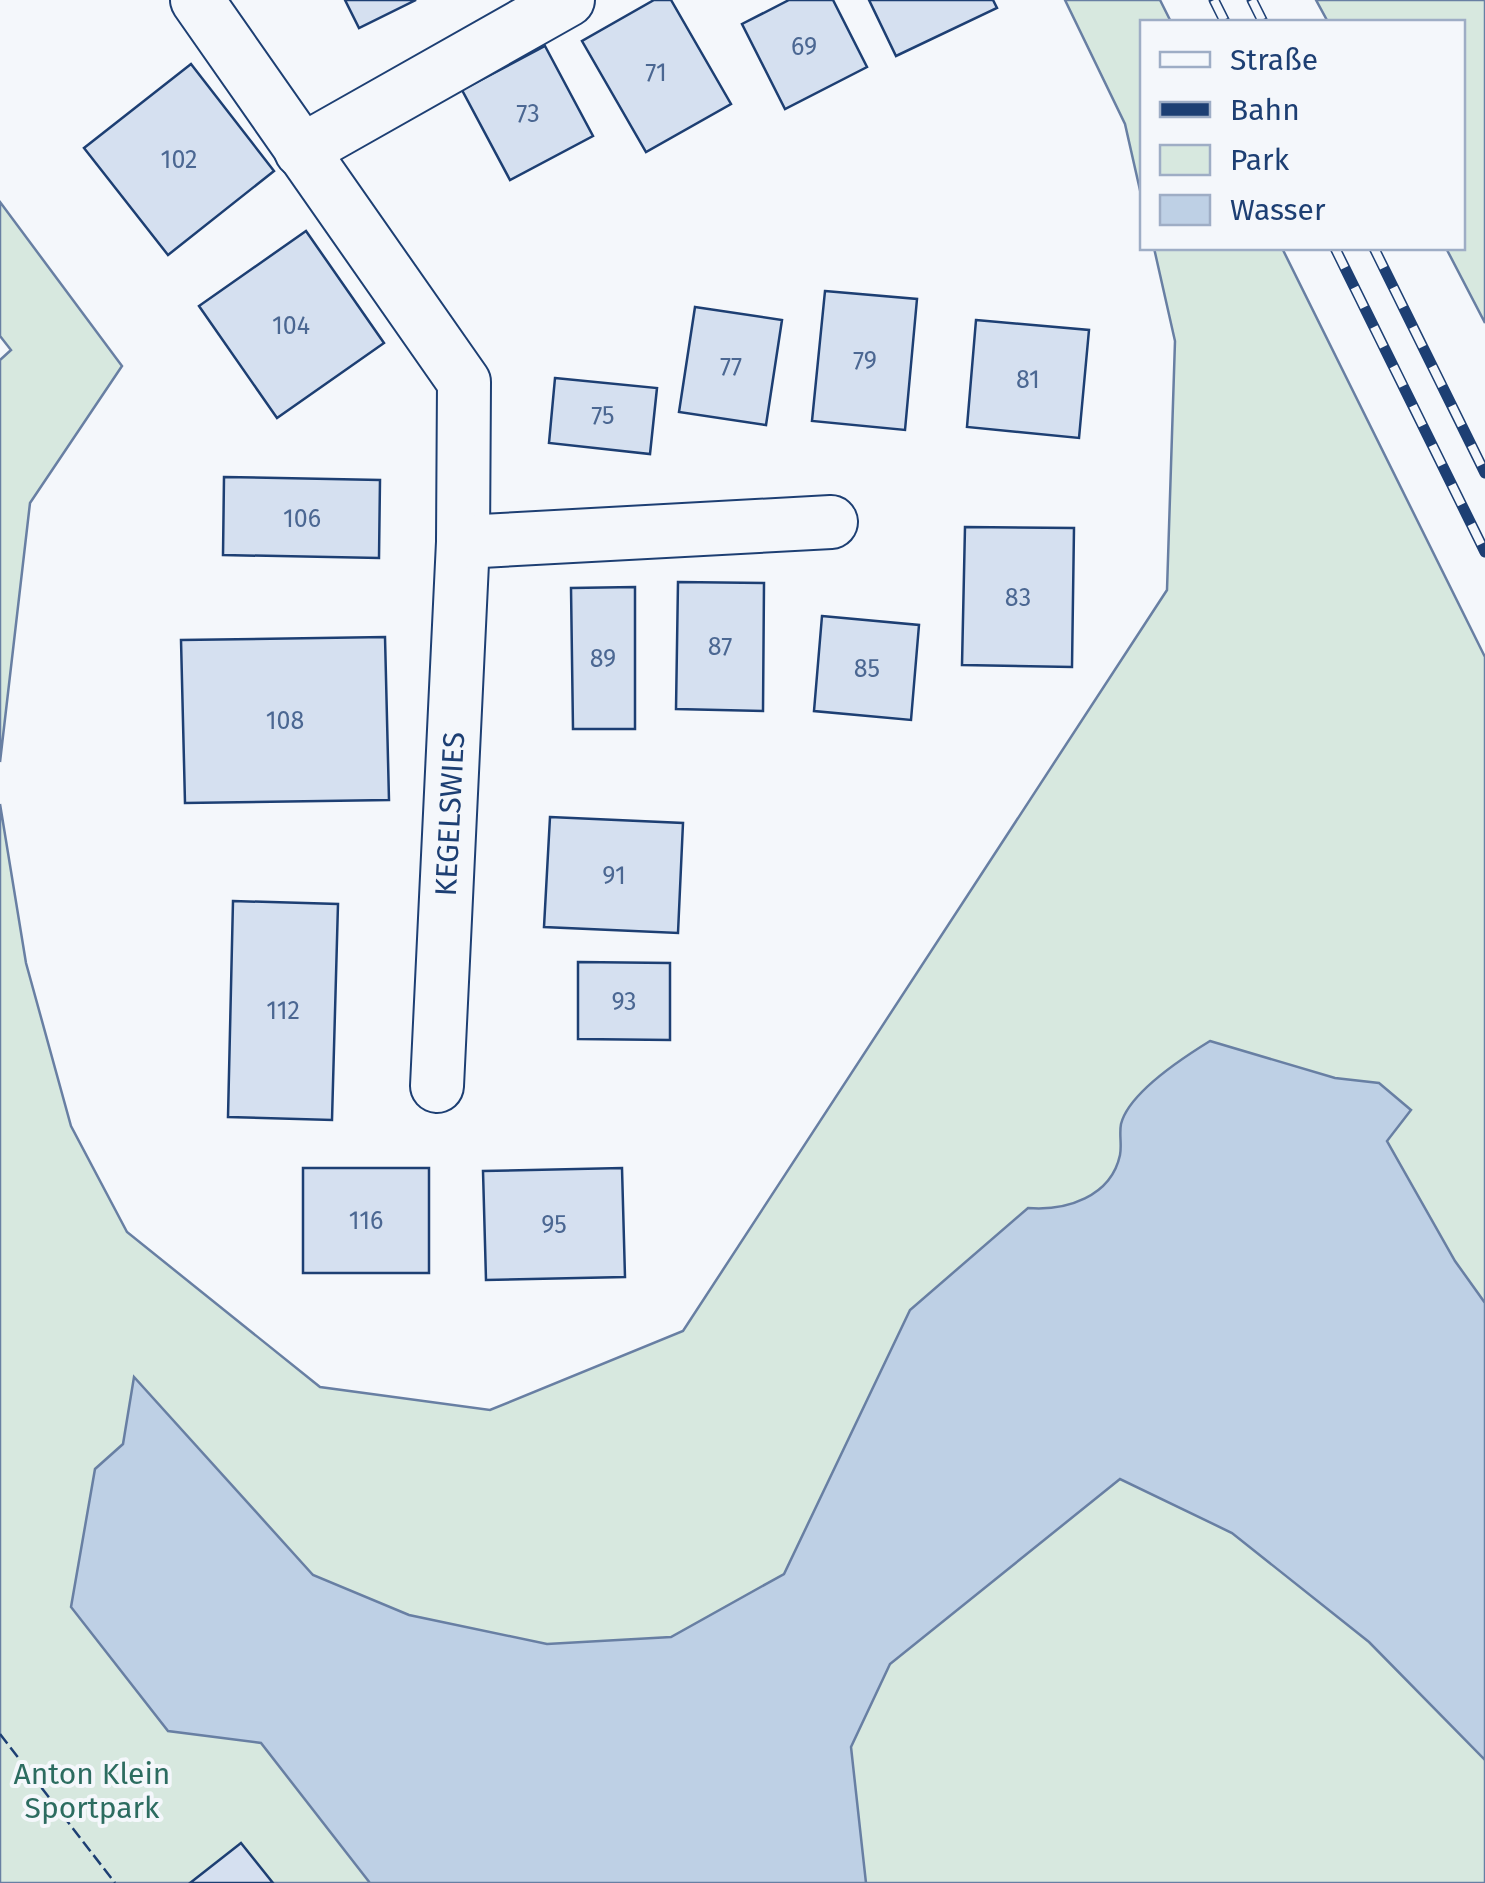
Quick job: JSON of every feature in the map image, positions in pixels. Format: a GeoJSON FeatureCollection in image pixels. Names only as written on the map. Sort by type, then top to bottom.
{"type":"FeatureCollection","features":[{"type":"Feature","properties":{"kind":"street","name":"KEGELSWIES"},"geometry":{"type":"LineString","coordinates":[[197,0],[464,382],[462,542],[438,1086]]}},
{"type":"Feature","properties":{"kind":"street"},"geometry":{"type":"LineString","coordinates":[[300,152],[568,0]]}},
{"type":"Feature","properties":{"kind":"street"},"geometry":{"type":"LineString","coordinates":[[462,542],[830,522]]}},
{"type":"Feature","properties":{"kind":"green space"},"geometry":{"type":"Polygon","coordinates":[[[1065,0],[1160,0],[1170,20],[1140,20],[1140,190],[1125,124],[1065,0]]]}},
{"type":"Feature","properties":{"kind":"green space"},"geometry":{"type":"Polygon","coordinates":[[[1316,0],[1485,0],[1485,323],[1447,250],[1465,250],[1465,20],[1327,20],[1316,0]]]}},
{"type":"Feature","properties":{"kind":"green space"},"geometry":{"type":"Polygon","coordinates":[[[0,202],[122,366],[30,503],[0,762],[0,360],[11,350],[0,336],[0,202]]]}},
{"type":"Feature","properties":{"kind":"green space","name":"Anton Klein Sportpark"},"geometry":{"type":"Polygon","coordinates":[[[1154,250],[1283,250],[1485,657],[1485,1883],[0,1883],[0,804],[26,963],[71,1126],[127,1232],[320,1387],[490,1410],[683,1331],[1167,590],[1175,341],[1154,250]]]}},
{"type":"Feature","properties":{"kind":"water"},"geometry":{"type":"Polygon","coordinates":[[[1210,1041],[1335,1078],[1379,1083],[1411,1110],[1387,1141],[1455,1261],[1485,1303],[1485,1760],[1369,1642],[1232,1533],[1120,1479],[890,1664],[851,1747],[866,1883],[370,1883],[261,1743],[168,1731],[71,1607],[95,1469],[123,1444],[134,1377],[313,1575],[409,1615],[547,1644],[671,1637],[784,1574],[910,1310],[1028,1208],[1071,1204],[1097,1191],[1115,1169],[1121,1151],[1121,1124],[1135,1100],[1159,1076],[1210,1041]]]}},
{"type":"Feature","properties":{"kind":"building"},"geometry":{"type":"Polygon","coordinates":[[[345,0],[416,0],[359,28],[345,0]]]}},
{"type":"Feature","properties":{"kind":"building"},"geometry":{"type":"Polygon","coordinates":[[[654,0],[671,0],[731,104],[646,152],[582,41],[654,0]]]}},
{"type":"Feature","properties":{"kind":"building"},"geometry":{"type":"Polygon","coordinates":[[[789,0],[833,0],[867,67],[785,109],[742,24],[789,0]]]}},
{"type":"Feature","properties":{"kind":"building"},"geometry":{"type":"Polygon","coordinates":[[[869,0],[993,0],[997,8],[896,56],[869,0]]]}},
{"type":"Feature","properties":{"kind":"building"},"geometry":{"type":"Polygon","coordinates":[[[545,46],[593,136],[510,180],[462,90],[545,46]]]}},
{"type":"Feature","properties":{"kind":"building"},"geometry":{"type":"Polygon","coordinates":[[[191,64],[274,171],[168,255],[84,148],[191,64]]]}},
{"type":"Feature","properties":{"kind":"building"},"geometry":{"type":"Polygon","coordinates":[[[306,231],[384,343],[277,418],[199,306],[306,231]]]}},
{"type":"Feature","properties":{"kind":"building"},"geometry":{"type":"Polygon","coordinates":[[[825,291],[917,299],[905,430],[812,421],[825,291]]]}},
{"type":"Feature","properties":{"kind":"building"},"geometry":{"type":"Polygon","coordinates":[[[695,307],[782,320],[766,425],[679,412],[695,307]]]}},
{"type":"Feature","properties":{"kind":"building"},"geometry":{"type":"Polygon","coordinates":[[[976,320],[1089,330],[1079,438],[967,427],[976,320]]]}},
{"type":"Feature","properties":{"kind":"building"},"geometry":{"type":"Polygon","coordinates":[[[555,378],[657,388],[650,454],[549,443],[555,378]]]}},
{"type":"Feature","properties":{"kind":"building"},"geometry":{"type":"Polygon","coordinates":[[[224,477],[380,480],[379,558],[223,555],[224,477]]]}},
{"type":"Feature","properties":{"kind":"building"},"geometry":{"type":"Polygon","coordinates":[[[965,527],[1074,528],[1072,667],[962,665],[965,527]]]}},
{"type":"Feature","properties":{"kind":"building"},"geometry":{"type":"Polygon","coordinates":[[[678,582],[764,583],[763,711],[676,709],[678,582]]]}},
{"type":"Feature","properties":{"kind":"building"},"geometry":{"type":"Polygon","coordinates":[[[635,587],[635,729],[573,729],[571,588],[635,587]]]}},
{"type":"Feature","properties":{"kind":"building"},"geometry":{"type":"Polygon","coordinates":[[[822,616],[919,625],[911,720],[814,711],[822,616]]]}},
{"type":"Feature","properties":{"kind":"building"},"geometry":{"type":"Polygon","coordinates":[[[385,637],[389,800],[185,803],[181,640],[385,637]]]}},
{"type":"Feature","properties":{"kind":"building"},"geometry":{"type":"Polygon","coordinates":[[[550,817],[683,823],[678,933],[544,927],[550,817]]]}},
{"type":"Feature","properties":{"kind":"building"},"geometry":{"type":"Polygon","coordinates":[[[233,901],[338,904],[332,1120],[228,1117],[233,901]]]}},
{"type":"Feature","properties":{"kind":"building"},"geometry":{"type":"Polygon","coordinates":[[[578,962],[670,963],[670,1040],[578,1039],[578,962]]]}},
{"type":"Feature","properties":{"kind":"building"},"geometry":{"type":"Polygon","coordinates":[[[303,1168],[429,1168],[429,1273],[303,1273],[303,1168]]]}},
{"type":"Feature","properties":{"kind":"building"},"geometry":{"type":"Polygon","coordinates":[[[622,1168],[625,1277],[486,1280],[483,1171],[622,1168]]]}},
{"type":"Feature","properties":{"kind":"building"},"geometry":{"type":"Polygon","coordinates":[[[241,1843],[273,1883],[190,1883],[241,1843]]]}},
{"type":"Feature","properties":{"kind":"railway"},"geometry":{"type":"LineString","coordinates":[[1214,0],[1224,20]]}},
{"type":"Feature","properties":{"kind":"railway"},"geometry":{"type":"LineString","coordinates":[[1252,0],[1262,20]]}},
{"type":"Feature","properties":{"kind":"railway"},"geometry":{"type":"LineString","coordinates":[[1336,250],[1485,552]]}},
{"type":"Feature","properties":{"kind":"railway"},"geometry":{"type":"LineString","coordinates":[[1375,250],[1485,473]]}},
{"type":"Feature","properties":{"kind":"fence"},"geometry":{"type":"LineString","coordinates":[[0,1734],[115,1883]]}}]}
